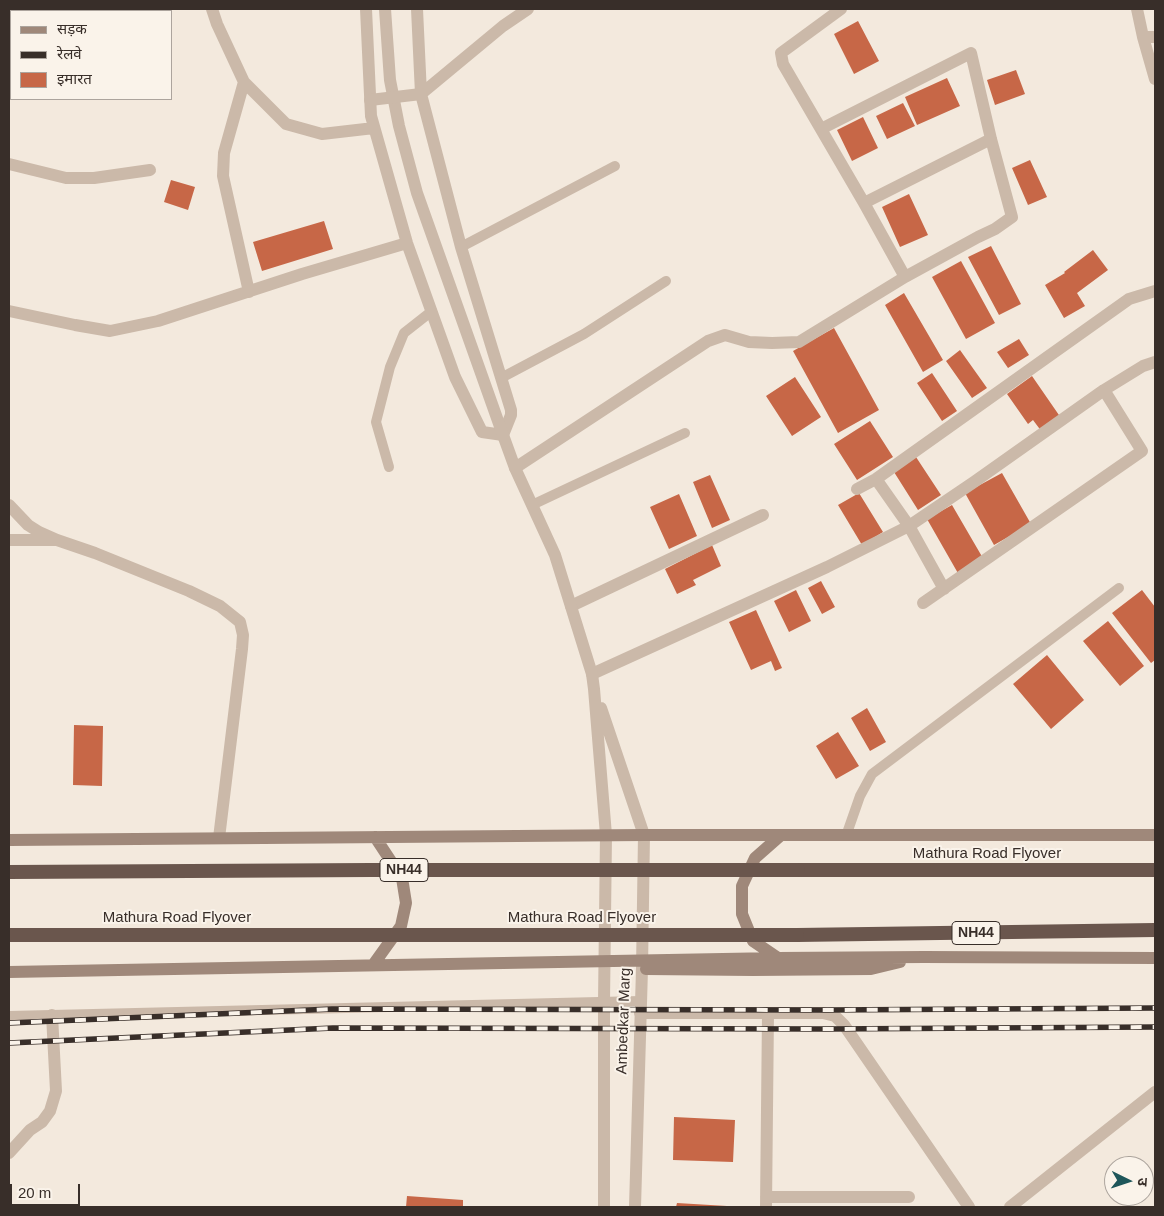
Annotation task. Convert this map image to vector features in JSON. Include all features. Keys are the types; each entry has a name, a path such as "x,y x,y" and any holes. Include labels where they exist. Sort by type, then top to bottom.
{"highway":[{"name":"Mathura Road Flyover","path":"9,872 1155,870"},
{"name":"Mathura Road Flyover","path":"9,935 797,935 1155,930"}],"main road":[{"path":"9,840 644,835 1155,835"},
{"path":"778,958 753,941 742,914 742,886 755,858 780,836"},
{"path":"373,965 401,926 406,903 402,878 375,837"},
{"path":"9,972 604,962 753,970 871,969 924,957"},
{"path":"642,965 778,958 1155,958"}],"street":[{"path":"212,9 244,82 286,124 322,134 374,128"},
{"path":"366,9 371,116 407,243 455,377 482,432 503,435"},
{"path":"385,9 390,80 399,126 416,193 515,468 556,556 592,674 594,689"},
{"path":"416,9 421,94 461,247 510,410 503,435"},
{"path":"370,100 421,94 503,26 528,9"},
{"path":"842,9 781,53 782,64 864,203 905,277"},
{"path":"1137,9 1149,37 1155,79"},
{"path":"515,468 708,341 725,335 750,342 799,342 905,277 995,229 1012,217 971,53 821,129"},
{"path":"244,82 224,153 223,176 249,292"},
{"path":"864,203 991,139"},
{"path":"9,164 66,178 94,178 150,170"},
{"path":"9,311 110,331 158,321 302,274 407,243"},
{"path":"857,489 876,479 1129,299 1155,291"},
{"path":"592,674 827,566 909,526 1104,390 1143,366 1155,362"},
{"path":"923,603 1142,451 1104,390"},
{"path":"876,479 909,526 944,590"},
{"path":"9,505 28,525 39,532 189,591 220,606 240,622 244,635 219,838"},
{"path":"571,606 764,515"},
{"path":"9,540 56,540"},
{"name":"Ambedkar Marg","path":"594,689 644,835 635,1207"},
{"name":"Ambedkar Marg","path":"594,689 606,836 604,1207"},
{"path":"641,1007 835,1016 844,1024 969,1207"},
{"path":"768,1013 766,1202 909,1197"},
{"path":"9,1153 30,1130 42,1122 50,1110 56,1091 52,1015"},
{"path":"1010,1207 1155,1092"}],"lane":[{"path":"461,247 615,166"},
{"path":"501,378 584,334 666,280"},
{"path":"389,466 376,422 390,367 404,333 432,311"},
{"path":"532,505 685,433"},
{"path":"846,836 860,796 872,774 1119,588"},
{"path":"9,1016 604,1002 641,1007"}],"building":[{"path":"858,21 879,61 854,74 834,34"},
{"path":"1016,70 1025,94 995,105 987,80"},
{"path":"947,78 960,106 917,125 905,97"},
{"path":"903,103 915,126 887,139 876,116"},
{"path":"863,117 878,148 852,161 837,130"},
{"path":"1030,160 1047,197 1028,205 1012,168"},
{"path":"171,180 195,187 188,210 164,202"},
{"path":"909,194 928,235 900,247 882,207"},
{"path":"324,221 333,249 262,271 253,242"},
{"path":"991,246 1021,304 999,315 968,257"},
{"path":"1093,250 1108,270 1077,293 1085,306 1064,318 1045,285 1065,273"},
{"path":"961,261 995,323 966,339 932,277"},
{"path":"904,293 943,360 923,372 885,305"},
{"path":"834,328 879,410 838,433 793,351"},
{"path":"1019,339 1029,355 1008,368 997,352"},
{"path":"960,350 987,388 972,398 946,361"},
{"path":"932,373 957,411 942,421 917,383"},
{"path":"1032,376 1061,418 1042,432 1033,420 1028,424 1007,394"},
{"path":"795,377 821,417 792,436 766,396"},
{"path":"870,421 893,457 857,480 834,444"},
{"path":"916,457 941,495 918,510 894,472"},
{"path":"1002,473 1031,524 994,545 965,493"},
{"path":"710,475 730,520 712,528 693,482"},
{"path":"859,493 883,532 862,545 838,505"},
{"path":"679,494 697,536 669,549 650,507"},
{"path":"952,505 984,560 959,575 927,519"},
{"path":"712,545 721,566 693,580 696,585 677,594 665,569"},
{"path":"821,581 835,607 822,614 808,588"},
{"path":"796,590 811,621 789,632 774,601"},
{"path":"1142,590 1155,607 1155,660 1151,663 1112,613"},
{"path":"756,610 782,668 775,671 771,661 751,670 729,622"},
{"path":"1108,621 1144,666 1120,686 1083,641"},
{"path":"1047,655 1084,700 1051,729 1013,684"},
{"path":"867,708 886,742 870,751 851,718"},
{"path":"74,725 103,726 102,786 73,785"},
{"path":"838,732 859,766 836,779 816,746"},
{"path":"674,1117 735,1120 733,1162 673,1160"},
{"path":"407,1196 463,1200 463,1207 406,1207"},
{"path":"677,1203 727,1206 727,1207 676,1207"}],"railway":[{"path":"9,1023 332,1009 827,1010 1155,1008"},
{"path":"9,1043 333,1028 827,1029 1155,1027"}]}
